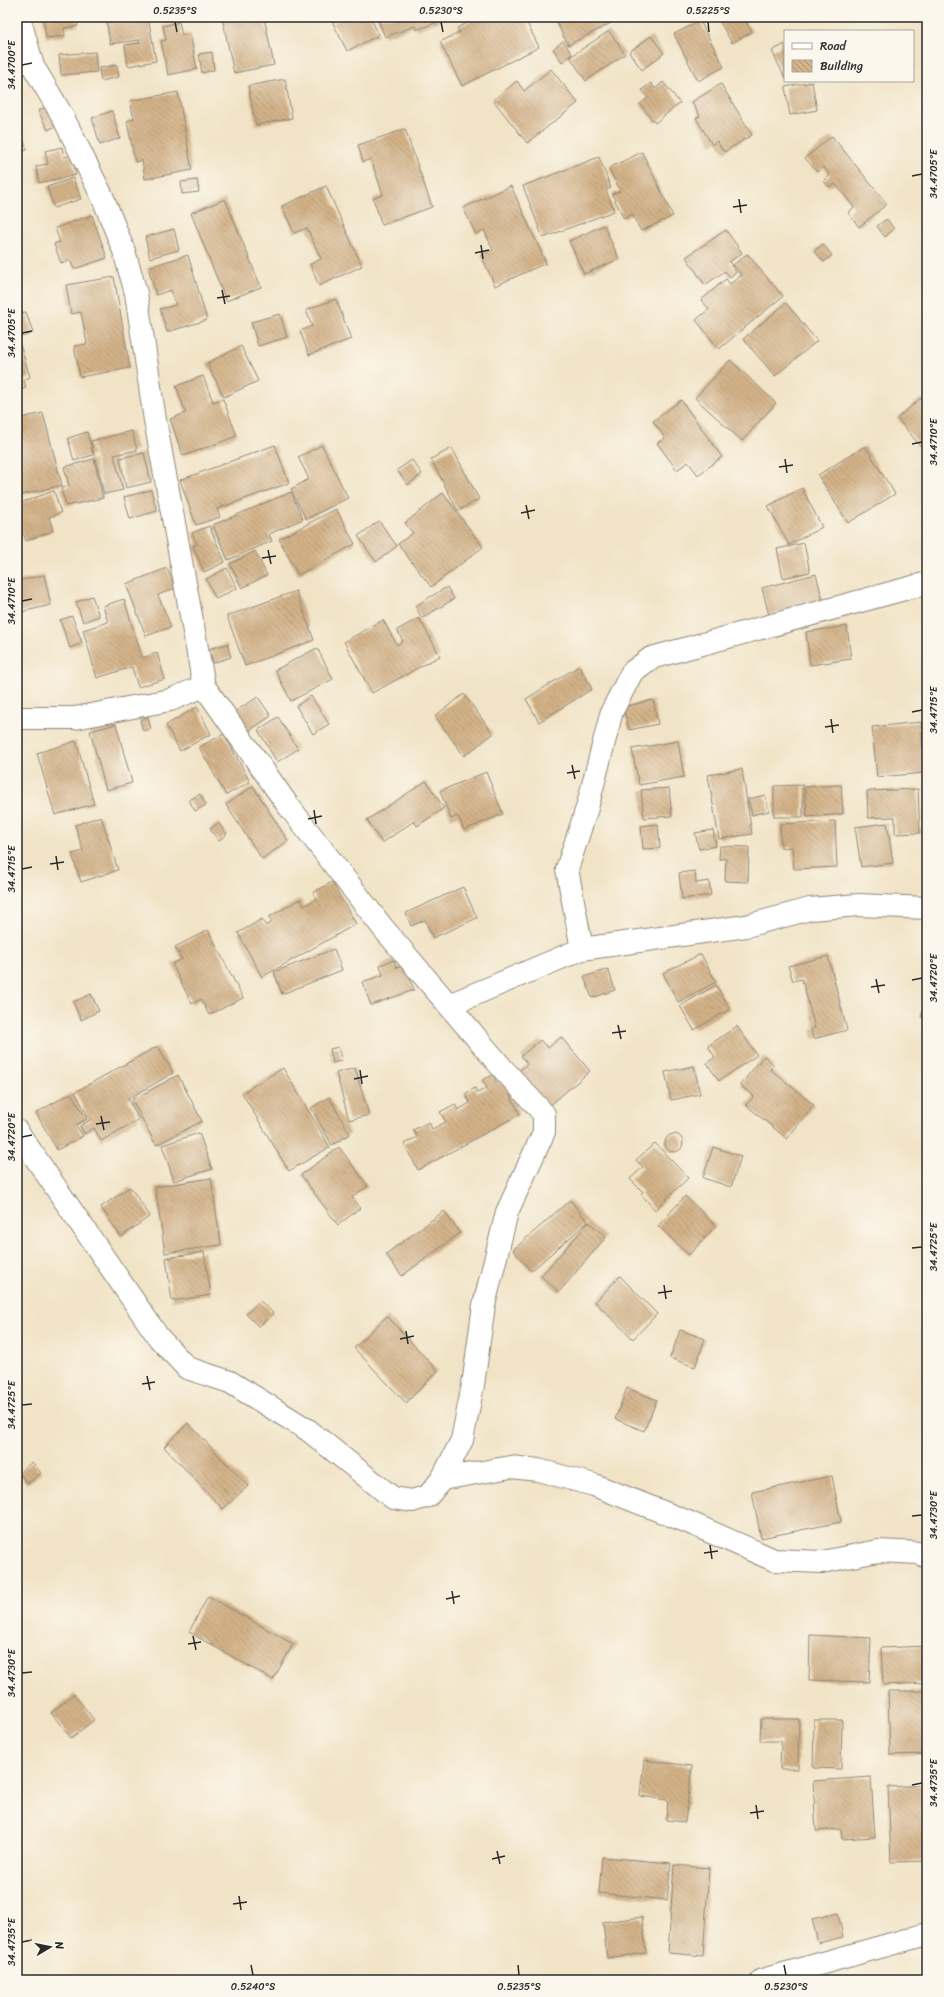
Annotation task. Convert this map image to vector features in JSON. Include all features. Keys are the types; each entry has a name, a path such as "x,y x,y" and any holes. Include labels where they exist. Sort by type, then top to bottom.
{"street":[{"path":"17,1131 159,1338 187,1368 230,1382 308,1430 393,1498 412,1501 428,1496 442,1479 462,1440 473,1385 484,1305 507,1212 544,1132 544,1114 503,1069 383,928 287,804 204,686 155,420 136,293 124,251 103,198 62,115 32,66 19,17"},
{"path":"582,949 567,870 587,808 612,711 632,672 651,658 927,583"},
{"path":"17,718 75,718 170,700 204,686"},
{"path":"450,1005 582,949 746,926 810,909 859,905 927,908"},
{"path":"442,1479 511,1467 538,1470 594,1485 688,1522 774,1560 822,1562 878,1551 920,1553 927,1557"},
{"path":"762,1980 927,1934"}],"building":[{"path":"43,17 77,17 78,26 64,28 65,36 46,38"},
{"path":"106,17 148,17 156,61 128,66 125,45 140,43 139,40 110,44"},
{"path":"222,17 264,17 274,65 234,73"},
{"path":"345,17 370,17 379,35 347,51 333,23"},
{"path":"377,17 451,17 416,30 415,26 385,37"},
{"path":"479,17 524,17 539,47 462,86 440,42 460,32 457,28"},
{"path":"554,17 610,17 613,22 568,45"},
{"path":"717,17 743,17 752,32 732,43"},
{"path":"700,21 724,67 698,81 674,34"},
{"path":"179,22 182,35 190,34 197,69 168,75 161,41 166,40 163,26"},
{"path":"609,31 625,54 586,81 570,57"},
{"path":"651,36 664,53 642,70 629,52"},
{"path":"563,41 572,54 562,62 553,49"},
{"path":"784,45 784,76 772,51"},
{"path":"95,52 97,72 61,75 59,55"},
{"path":"212,52 214,70 202,73 199,54"},
{"path":"117,65 119,77 101,81 99,68"},
{"path":"551,69 578,103 527,143 493,100 517,81 524,91"},
{"path":"285,79 292,118 256,125 248,86"},
{"path":"663,82 680,103 655,123 640,104 648,98 642,90 651,83 655,89"},
{"path":"812,82 817,110 790,115 785,87"},
{"path":"721,84 752,135 724,152 717,141 712,145 696,118 700,116 692,102"},
{"path":"178,92 192,170 145,179 142,160 135,162 127,121 134,119 130,101"},
{"path":"47,106 57,125 48,130 38,111"},
{"path":"112,111 120,138 100,145 92,118"},
{"path":"17,119 27,150 17,153"},
{"path":"405,129 432,207 382,225 373,198 383,195 371,159 363,162 358,145"},
{"path":"832,136 887,204 859,227 848,213 854,207 835,184 829,187 824,181 830,175 823,167 817,172 805,158"},
{"path":"62,147 64,157 72,155 76,175 39,183 36,166 48,164 45,151"},
{"path":"642,152 673,216 641,231 632,214 624,219 612,194 620,191 609,168"},
{"path":"599,157 611,188 606,190 614,211 543,238 523,186"},
{"path":"73,178 81,199 54,208 47,187"},
{"path":"197,180 199,192 182,194 181,182"},
{"path":"326,186 362,266 319,286 310,264 321,259 307,228 294,233 282,206"},
{"path":"511,186 546,263 495,286 481,255 493,250 484,230 476,234 463,208"},
{"path":"225,199 261,287 226,301 191,213"},
{"path":"92,215 107,258 74,269 70,260 61,263 54,244 60,242 55,228"},
{"path":"887,219 894,229 885,237 877,226"},
{"path":"604,225 619,259 584,274 569,241"},
{"path":"174,229 179,250 150,258 145,237"},
{"path":"726,230 742,253 729,262 736,272 730,277 725,271 705,285 686,257"},
{"path":"823,244 832,255 824,262 814,251"},
{"path":"747,254 783,296 719,349 696,320 709,309 701,300 726,279 730,284 742,275 733,265"},
{"path":"188,255 207,320 167,332 160,309 176,305 171,290 156,295 148,267"},
{"path":"114,277 130,368 80,377 74,346 87,344 81,312 71,314 66,285"},
{"path":"336,299 351,339 309,355 300,331 312,326 306,310"},
{"path":"786,303 817,341 775,376 743,339"},
{"path":"26,312 33,333 18,338 30,377 24,380 26,388 17,391 17,314"},
{"path":"280,314 287,337 258,346 251,322"},
{"path":"241,346 258,381 224,397 207,363"},
{"path":"730,360 776,403 742,441 695,398"},
{"path":"203,376 213,402 223,399 237,436 183,456 170,419 186,413 176,386"},
{"path":"921,398 927,404 927,444 922,448 897,418"},
{"path":"681,400 722,457 698,475 688,462 677,470 657,443 665,438 653,421"},
{"path":"43,413 62,485 17,496 17,419"},
{"path":"132,431 137,450 114,455 123,490 104,494 91,441"},
{"path":"87,432 93,455 74,461 68,438"},
{"path":"275,445 289,483 217,509 220,517 196,525 180,480"},
{"path":"322,445 348,498 306,519 291,489 309,479 298,457"},
{"path":"865,446 895,494 848,523 818,475"},
{"path":"452,448 479,499 458,511 431,459"},
{"path":"144,453 151,482 126,488 120,458"},
{"path":"94,459 103,498 66,506 61,488 69,486 64,467"},
{"path":"412,460 422,474 408,485 397,470"},
{"path":"802,488 822,527 789,545 768,506"},
{"path":"151,490 157,511 130,519 124,497"},
{"path":"54,491 61,513 49,517 53,531 26,541 17,516 17,504"},
{"path":"291,492 303,519 269,534 272,541 228,560 213,525"},
{"path":"443,493 483,547 431,587 398,544 413,533 405,523"},
{"path":"336,509 355,544 298,575 279,539"},
{"path":"379,521 397,546 376,562 358,536"},
{"path":"209,526 225,562 204,572 193,546 197,544 192,533"},
{"path":"804,543 810,572 783,578 777,549"},
{"path":"255,551 267,575 242,588 230,564"},
{"path":"167,568 175,588 158,595 171,627 146,636 126,584"},
{"path":"227,568 237,588 216,599 206,579"},
{"path":"816,574 823,601 769,615 762,588"},
{"path":"44,575 51,605 17,613 17,581"},
{"path":"447,587 454,599 422,618 415,606"},
{"path":"296,591 314,640 245,666 227,616"},
{"path":"92,596 99,616 83,622 76,602"},
{"path":"124,599 142,658 157,653 165,679 138,687 132,667 97,678 83,630 108,622 103,606"},
{"path":"72,616 82,643 70,648 60,620"},
{"path":"419,618 440,656 372,693 344,642 383,620 397,645 403,641 397,630"},
{"path":"847,626 851,659 810,665 806,632"},
{"path":"227,644 231,657 213,663 209,649"},
{"path":"317,648 333,679 291,701 275,670"},
{"path":"579,666 592,689 539,722 526,699"},
{"path":"464,694 493,734 464,756 435,716"},
{"path":"311,696 329,724 313,734 296,706"},
{"path":"258,697 271,716 247,732 234,712"},
{"path":"653,700 658,724 629,730 623,707"},
{"path":"197,707 211,734 180,751 166,725"},
{"path":"148,717 151,729 143,731 140,720"},
{"path":"278,717 298,749 277,762 258,730"},
{"path":"921,722 925,773 877,777 872,727"},
{"path":"116,724 132,783 106,790 90,731"},
{"path":"224,734 250,782 226,795 199,747"},
{"path":"76,741 94,804 55,815 37,753"},
{"path":"678,741 684,777 639,785 632,749"},
{"path":"742,769 752,834 719,839 708,775"},
{"path":"486,772 503,814 464,830 458,816 451,819 440,791"},
{"path":"426,781 444,808 417,826 414,821 382,843 367,820"},
{"path":"803,785 803,817 774,817 774,786"},
{"path":"841,785 843,814 807,817 805,787"},
{"path":"253,786 288,841 262,859 226,805"},
{"path":"669,788 672,816 644,818 641,790"},
{"path":"918,789 920,833 895,834 895,817 868,818 867,791"},
{"path":"200,794 206,805 195,811 189,800"},
{"path":"765,795 769,811 752,815 748,799"},
{"path":"101,816 118,870 81,882 72,854 83,851 75,825"},
{"path":"835,821 837,867 794,869 792,847 781,848 780,824"},
{"path":"218,823 227,834 219,841 210,829"},
{"path":"887,823 893,863 861,867 855,827"},
{"path":"658,824 660,848 643,849 641,826"},
{"path":"713,830 716,846 699,849 695,833"},
{"path":"720,846 749,847 748,882 725,881 726,859 719,859"},
{"path":"695,871 696,883 709,881 711,895 682,899 679,873"},
{"path":"332,882 356,924 262,977 238,933 262,919 266,926 272,922 269,917 300,899 304,906 316,899 313,893"},
{"path":"463,887 477,918 433,938 425,920 411,926 406,913"},
{"path":"208,930 243,998 209,1015 201,999 192,1004 172,964 182,959 175,947"},
{"path":"334,949 342,970 282,994 274,972"},
{"path":"701,954 716,982 678,1002 663,973"},
{"path":"828,956 847,1030 813,1039 811,1029 815,1028 802,979 793,981 788,966"},
{"path":"394,960 397,968 405,965 414,990 371,1005 362,982 383,975 380,965"},
{"path":"608,969 615,990 592,998 584,977"},
{"path":"716,985 730,1009 694,1030 680,1006"},
{"path":"91,994 99,1011 81,1020 73,1002"},
{"path":"927,999 927,1018 921,1017"},
{"path":"737,1026 757,1055 719,1081 707,1063 715,1057 708,1046"},
{"path":"561,1037 590,1071 548,1107 518,1072 527,1064 521,1056 540,1040 548,1048"},
{"path":"158,1046 173,1073 128,1099 139,1119 101,1141 94,1128 84,1134 80,1126 90,1120 75,1092"},
{"path":"338,1047 342,1060 333,1063 330,1049"},
{"path":"764,1056 774,1065 770,1069 814,1105 787,1139 746,1105 754,1096 740,1085"},
{"path":"694,1066 700,1094 671,1100 665,1072"},
{"path":"283,1068 330,1147 289,1171 242,1093"},
{"path":"355,1068 369,1115 349,1120 336,1073"},
{"path":"178,1075 202,1121 156,1145 132,1100"},
{"path":"493,1075 497,1083 502,1080 520,1114 418,1170 404,1144 417,1137 413,1130 429,1122 432,1129 446,1122 440,1112 455,1104 458,1110 470,1103 465,1094 475,1088 477,1093 487,1088 482,1080"},
{"path":"71,1093 87,1119 76,1125 83,1136 57,1150 36,1113"},
{"path":"329,1097 350,1134 332,1145 311,1108"},
{"path":"199,1133 212,1169 174,1181 162,1145"},
{"path":"670,1134 678,1134 683,1139 681,1150 678,1152 670,1152 665,1147 665,1139"},
{"path":"655,1143 688,1178 655,1210 641,1194 643,1192 630,1179 643,1167 636,1160"},
{"path":"339,1147 368,1186 352,1197 360,1208 338,1225 301,1175"},
{"path":"713,1147 741,1156 731,1187 703,1178"},
{"path":"211,1178 221,1245 165,1253 155,1187"},
{"path":"130,1187 150,1216 121,1237 101,1207"},
{"path":"685,1196 716,1226 689,1255 658,1226"},
{"path":"570,1200 588,1222 531,1271 513,1250"},
{"path":"444,1211 460,1233 402,1276 386,1254"},
{"path":"589,1222 606,1237 559,1292 541,1276"},
{"path":"204,1252 211,1295 172,1301 166,1258"},
{"path":"620,1276 657,1314 633,1339 595,1302"},
{"path":"260,1301 273,1313 259,1327 246,1314"},
{"path":"387,1316 438,1371 406,1403 354,1348"},
{"path":"680,1330 705,1339 695,1367 670,1358"},
{"path":"627,1388 657,1400 644,1431 615,1419"},
{"path":"188,1423 248,1486 223,1509 164,1447"},
{"path":"32,1462 41,1473 27,1484 19,1473"},
{"path":"832,1476 841,1522 761,1538 752,1492"},
{"path":"208,1596 293,1644 273,1680 189,1632"},
{"path":"810,1635 871,1638 869,1682 809,1680"},
{"path":"927,1646 927,1683 883,1685 881,1648"},
{"path":"888,1691 927,1691 927,1754 890,1755"},
{"path":"74,1694 94,1720 71,1738 51,1713"},
{"path":"761,1719 799,1719 798,1769 780,1769 781,1741 760,1741"},
{"path":"814,1720 842,1720 841,1769 813,1768"},
{"path":"644,1760 692,1766 685,1822 666,1820 668,1800 640,1796"},
{"path":"871,1777 875,1837 842,1839 841,1829 816,1831 813,1781"},
{"path":"927,1785 927,1861 891,1862 888,1787"},
{"path":"602,1857 671,1863 667,1900 599,1893"},
{"path":"674,1865 709,1868 703,1956 668,1953"},
{"path":"838,1913 843,1937 818,1943 812,1919"},
{"path":"642,1917 646,1953 607,1958 603,1922"}]}
